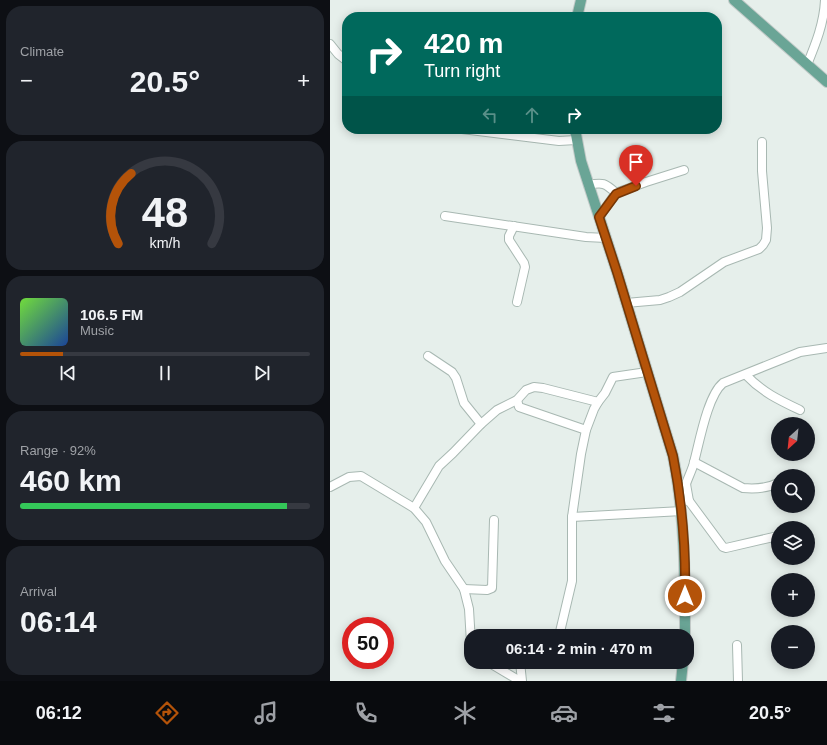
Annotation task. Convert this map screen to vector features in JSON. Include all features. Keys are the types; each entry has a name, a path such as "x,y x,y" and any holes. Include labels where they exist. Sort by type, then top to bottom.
{"main road":[{"path":"578,12 581,0"},
{"path":"734,0 827,82"},
{"path":"575,134 588,185 683,485 685,501 682,511 685,629"},
{"path":"681,681 682,669"}],"street":[{"path":"808,65 821,31 825,0"},
{"path":"330,44 342,57"},
{"path":"506,134 559,140 576,140"},
{"path":"626,303 660,300 669,297 680,292 724,262 759,249 763,246 766,240 767,228 762,171 762,142"},
{"path":"599,217 616,194 646,182 684,170"},
{"path":"588,185 601,183 608,186 616,194"},
{"path":"445,216 586,237 606,238"},
{"path":"514,226 509,236 509,240 521,257 525,267 516,302"},
{"path":"683,485 694,462 705,420 718,387 723,383 800,352 827,348"},
{"path":"428,356 452,372 456,378 464,403 481,424"},
{"path":"561,629 572,581 572,517 580,454 586,430 598,402 614,377 647,372"},
{"path":"746,375 754,384 774,398 800,410"},
{"path":"414,508 439,466 497,410 517,400 526,390 534,387 555,390 598,402"},
{"path":"517,400 518,407 586,430"},
{"path":"694,462 743,488 749,489 771,486"},
{"path":"330,487 349,477 361,476 414,508 426,522 445,561 464,590 469,610 470,629"},
{"path":"685,501 723,547 726,548 771,538"},
{"path":"572,517 682,511"},
{"path":"464,590 487,590 492,588 494,520"},
{"path":"737,645 738,681"},
{"path":"500,669 521,681"},
{"path":"520,669 521,681"}],"route":[{"path":"636,186 616,194 599,217 673,456 682,511 685,596"}]}
